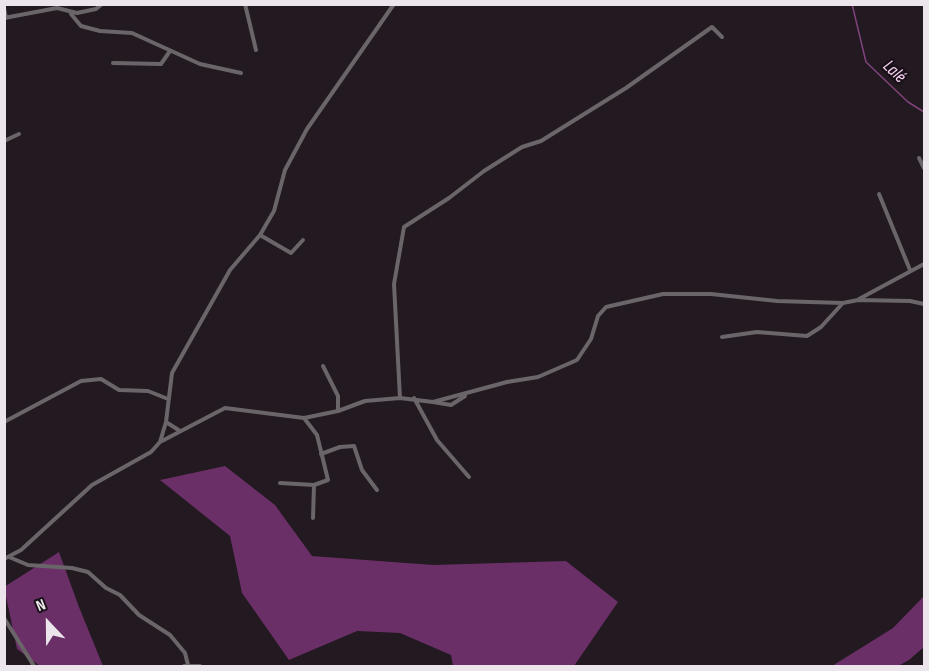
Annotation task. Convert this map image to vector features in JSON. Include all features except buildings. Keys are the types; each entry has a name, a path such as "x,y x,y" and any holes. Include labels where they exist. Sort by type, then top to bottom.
{"street":[{"path":"71,14 96,9 102,4"},
{"path":"245,4 256,50"},
{"path":"7,558 30,542 93,485 151,452 160,441 166,422 172,373 230,270 260,235 274,212 285,171 307,129 394,4"},
{"path":"4,8 5,18 57,8 71,14 81,26 100,31 132,33 200,64 242,73"},
{"path":"400,398 394,284 404,227 449,198 483,171 522,147 541,141 626,88 712,27 722,37"},
{"path":"113,63 161,63 170,51"},
{"path":"4,141 19,134"},
{"path":"919,158 924,168"},
{"path":"879,194 910,270"},
{"path":"260,235 291,254 303,240"},
{"path":"858,300 924,264"},
{"path":"433,402 507,382 538,377 577,360 591,339 598,316 606,307 617,303 640,301 663,294 711,294 777,301 843,303 858,300 910,301 924,304"},
{"path":"722,337 757,332 807,336 821,327 843,303"},
{"path":"323,366 338,396 338,411"},
{"path":"4,422 81,381 101,379 119,390 148,392 168,399"},
{"path":"160,441 225,408 304,418 338,411 365,402 400,398 414,398 451,405 468,394"},
{"path":"414,398 437,440 469,477"},
{"path":"280,483 314,485 328,480 317,435 304,418"},
{"path":"166,422 181,431"},
{"path":"321,454 340,447 354,446 362,470 377,490"},
{"path":"313,518 314,485"},
{"path":"7,558 28,565 72,568 88,572 106,588 120,595 139,615 170,635 185,653 186,666 200,666"},
{"path":"4,618 33,666"}],"shaded area":[{"path":"225,466 275,505 312,556 433,565 566,561 618,602 574,666 453,666 451,655 400,633 357,631 289,660 242,593 230,536 160,480"},
{"path":"59,552 103,666 40,666 17,649 4,587"},
{"path":"924,596 924,647 909,660 898,666 832,666 893,628"}],"waterway":[{"name":"Lalé","path":"852,4 866,62 908,102 924,112"}]}
